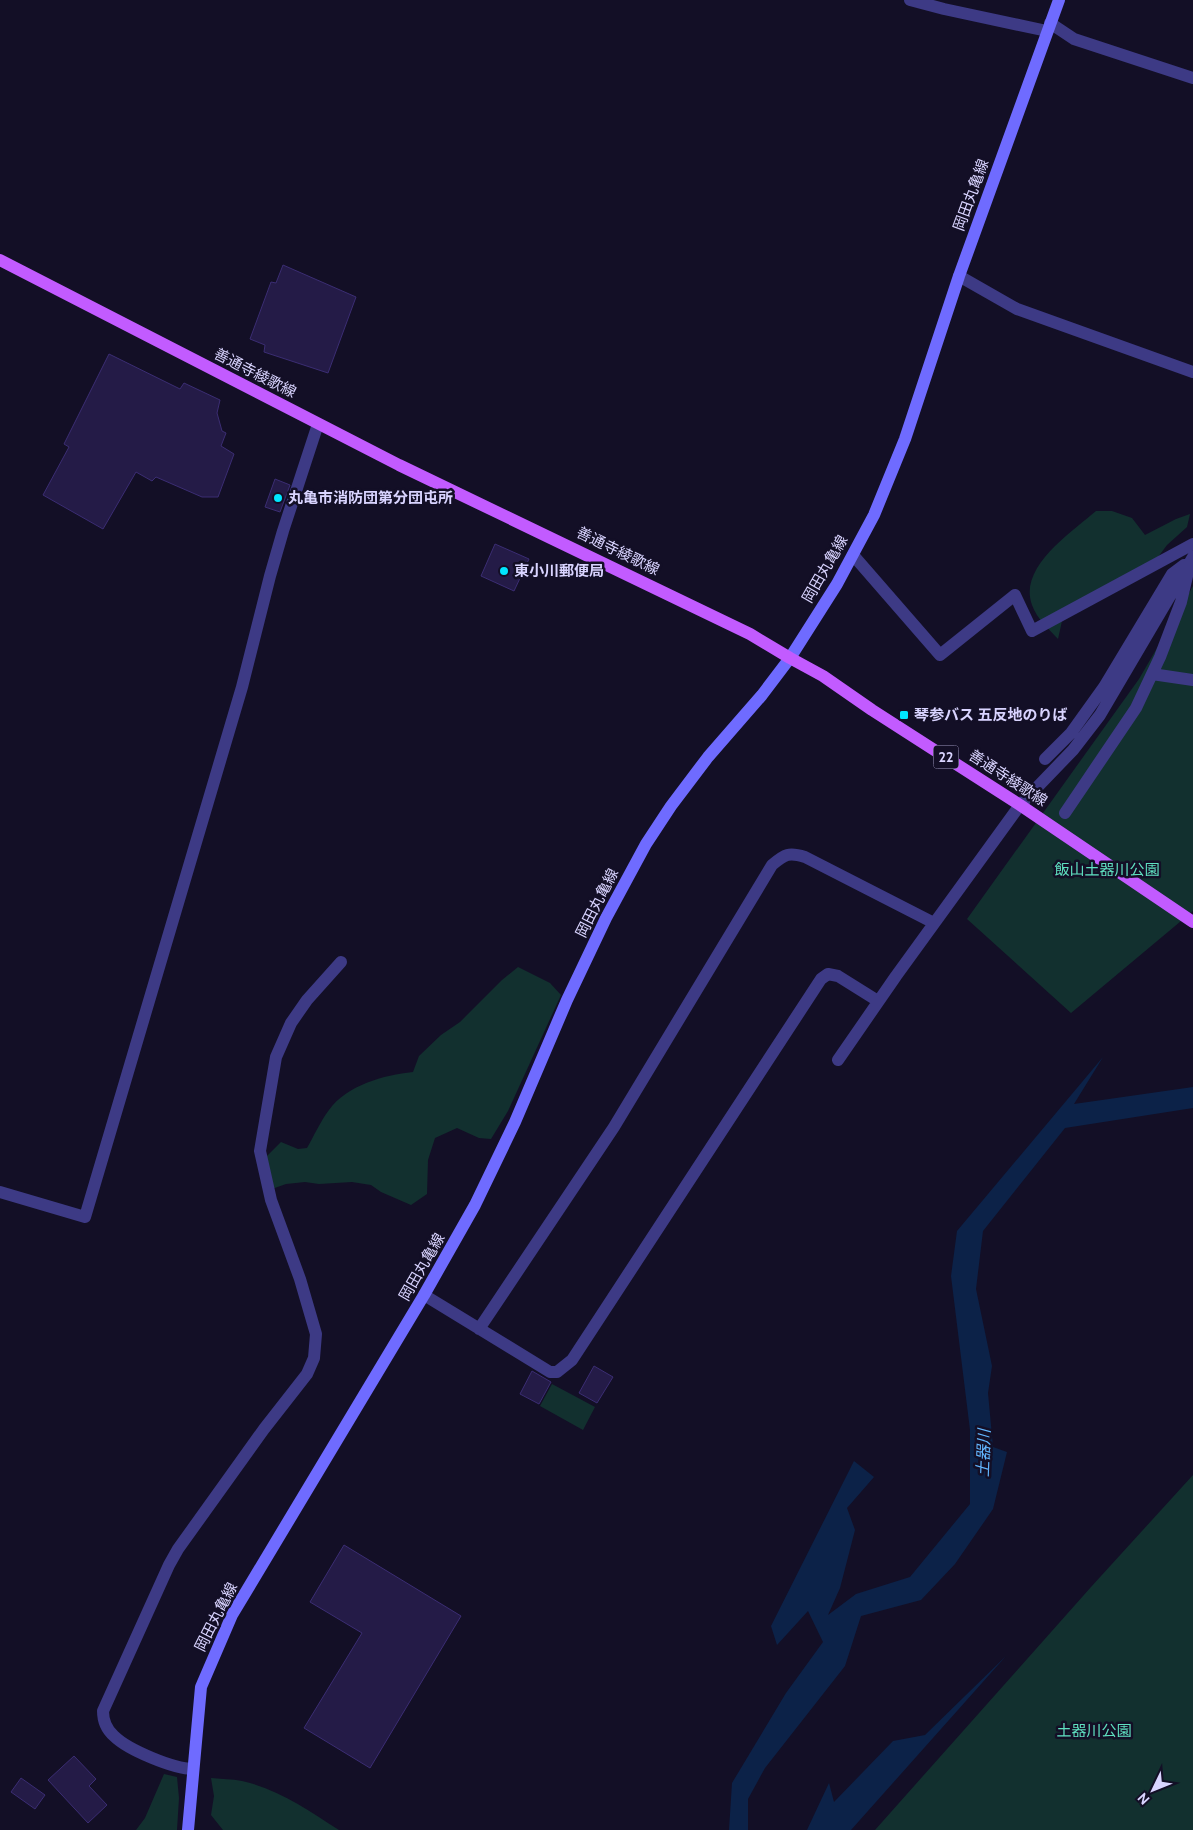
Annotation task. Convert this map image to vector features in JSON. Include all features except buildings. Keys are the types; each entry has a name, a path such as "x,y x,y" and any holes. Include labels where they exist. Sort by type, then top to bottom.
{"main road":[{"name":"岡田丸亀線","path":"188,1830 201,1687 232,1615 476,1205 515,1122 566,1000 606,918 646,844 671,806 708,757 762,695 790,658 853,555 874,515 904,439 959,276 1059,0"},
{"name":"善通寺綾歌線","path":"0,260 399,465 750,634 823,676 872,710 1020,805 1193,922"}],"street":[{"path":"910,0 944,9 1049,27 1074,39 1193,78"},
{"path":"959,276 1017,309 1193,372"},
{"path":"0,1192 85,1217 242,687 280,540 318,424"},
{"path":"853,555 940,655 1015,595 1032,631 1193,544"},
{"path":"1065,813 1136,708 1181,602 1192,558"},
{"path":"1045,759 1071,733 1104,687 1172,574 1192,558"},
{"path":"838,1060 878,1001 1020,805 1073,750 1100,715 1192,558"},
{"path":"1152,674 1193,680"},
{"path":"479,1329 614,1127 772,864 782,856 793,853 805,857 934,923"},
{"path":"194,1769 175,1767 130,1747 113,1736 103,1721 103,1711 178,1549 264,1429 307,1374 314,1358 316,1334 300,1279 271,1200 260,1151 276,1057 291,1023 307,1000 341,962"},
{"path":"424,1295 550,1372 558,1372 572,1360 821,979 828,974 838,976 878,1001"}],"green space":[{"path":"1096,511 1112,511 1132,518 1145,535 1190,514 1187,527 1167,545 1158,557 1064,612 1058,639 1034,610 1030,591 1033,577 1040,564 1050,552"},
{"name":"飯山土器川公園","path":"1193,586 1193,911 1071,1013 967,919 1139,679"},
{"path":"518,967 550,983 561,995 508,1111 491,1139 479,1138 457,1128 435,1138 428,1160 427,1194 411,1205 381,1192 371,1185 352,1182 319,1184 305,1182 286,1184 269,1190 264,1159 281,1142 298,1149 307,1148 329,1110 346,1094 378,1079 413,1072 419,1056 441,1035 460,1022 502,980"},
{"path":"552,1384 595,1407 583,1430 540,1406"},
{"name":"土器川公園","path":"1193,1475 1193,1830 875,1830 1091,1587"},
{"path":"164,1774 177,1777 179,1798 177,1830 136,1830 145,1818"},
{"path":"211,1778 242,1781 268,1789 292,1801 339,1830 223,1830 211,1815 214,1796"}],"water":[{"name":"土器川","path":"1103,1057 1074,1104 1193,1087 1193,1108 1065,1128 983,1231 976,1289 992,1366 988,1393 993,1447 1007,1452 993,1509 955,1564 921,1600 861,1616 845,1666 765,1768 748,1799 748,1830 729,1830 732,1783 786,1693 823,1642 808,1611 777,1645 771,1626 854,1461 874,1477 847,1508 855,1530 840,1588 828,1615 856,1594 910,1577 970,1504 970,1430 951,1276 957,1231"},
{"path":"1006,1656 851,1830 807,1830 829,1783 834,1802 893,1741 925,1735"}],"place":[{"name":"丸亀市消防団第分団屯所","path":"278,498"},
{"name":"東小川郵便局","path":"504,571"},
{"name":"琴参バス 五反地のりば","path":"904,715"}]}
